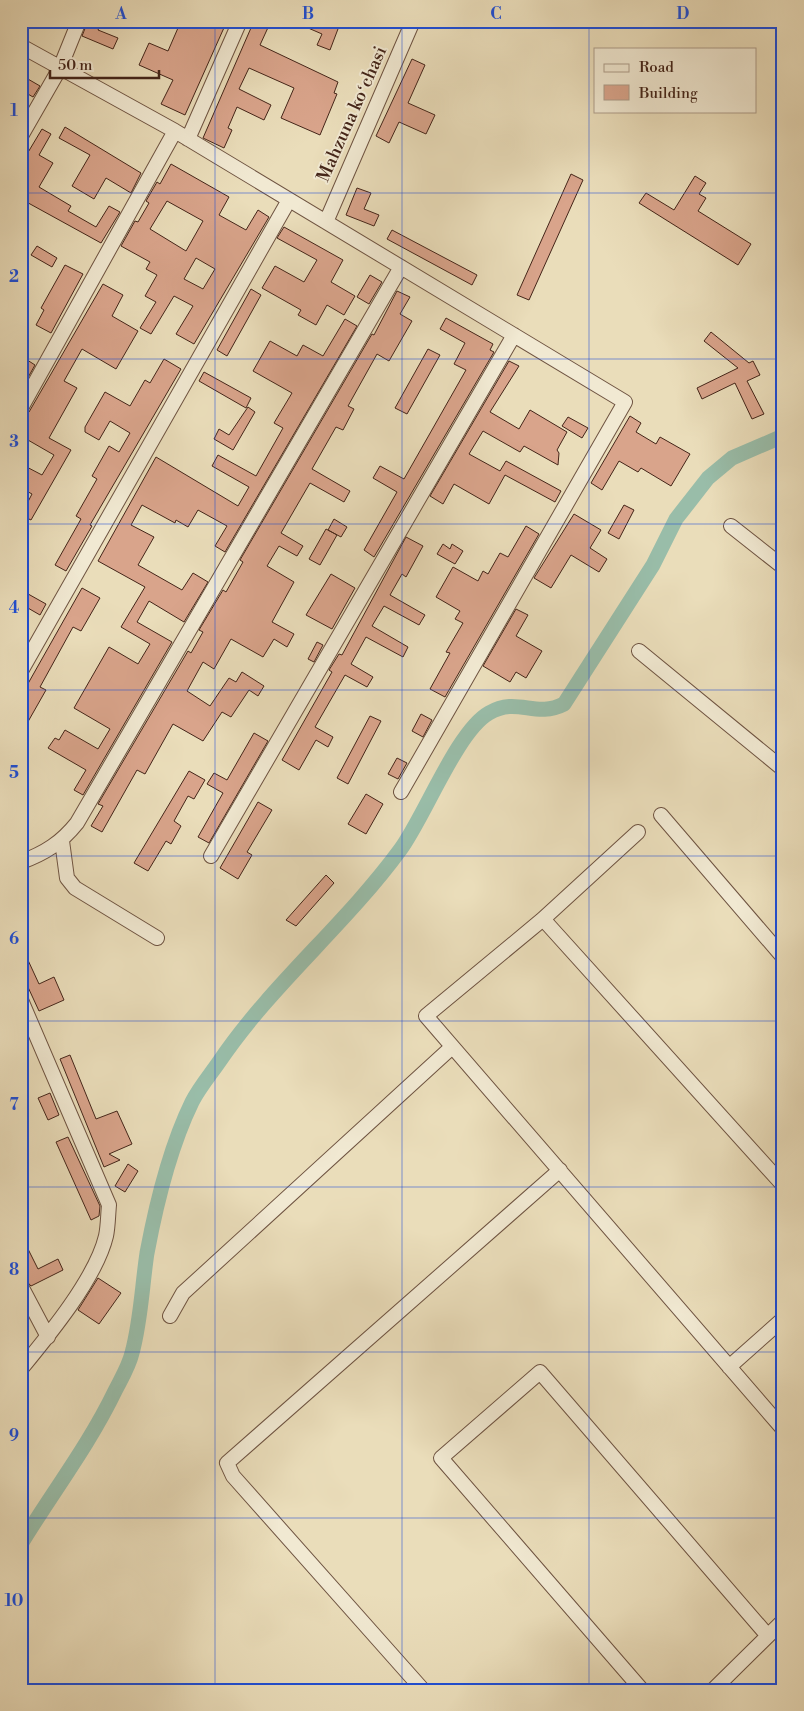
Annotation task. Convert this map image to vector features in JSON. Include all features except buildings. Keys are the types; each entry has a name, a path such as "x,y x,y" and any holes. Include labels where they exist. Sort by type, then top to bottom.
{"street":[{"path":"21,136 60,68 79,21"},
{"path":"188,139 240,21"},
{"name":"Mahzuna koʻchasi","path":"326,222 413,21"},
{"path":"21,46 175,131 625,402 401,792"},
{"path":"21,408 175,131"},
{"path":"21,671 289,200"},
{"path":"21,862 44,853 62,841 77,823 401,267"},
{"path":"211,856 514,336"},
{"path":"731,526 783,567"},
{"path":"639,651 783,769"},
{"path":"661,815 783,957"},
{"path":"638,832 543,920 426,1016 783,1429"},
{"path":"62,841 67,878 75,888 157,938"},
{"path":"543,920 783,1185"},
{"path":"21,1000 109,1205 106,1237 90,1273 48,1337 21,1369"},
{"path":"170,1316 182,1293 452,1046"},
{"path":"423,1690 233,1476 227,1463 560,1170"},
{"path":"21,1286 48,1337"},
{"path":"729,1367 783,1318"},
{"path":"642,1690 441,1458 540,1372 768,1636"},
{"path":"713,1690 783,1621"}],"waterway":[{"path":"21,1544 94,1431 129,1363 137,1328 147,1253 160,1195 177,1137 192,1102 201,1087 261,1007 356,904 400,850 453,756 477,723 489,713 499,708 544,709 564,704 653,565 676,519 708,478 732,458 783,436"}]}
